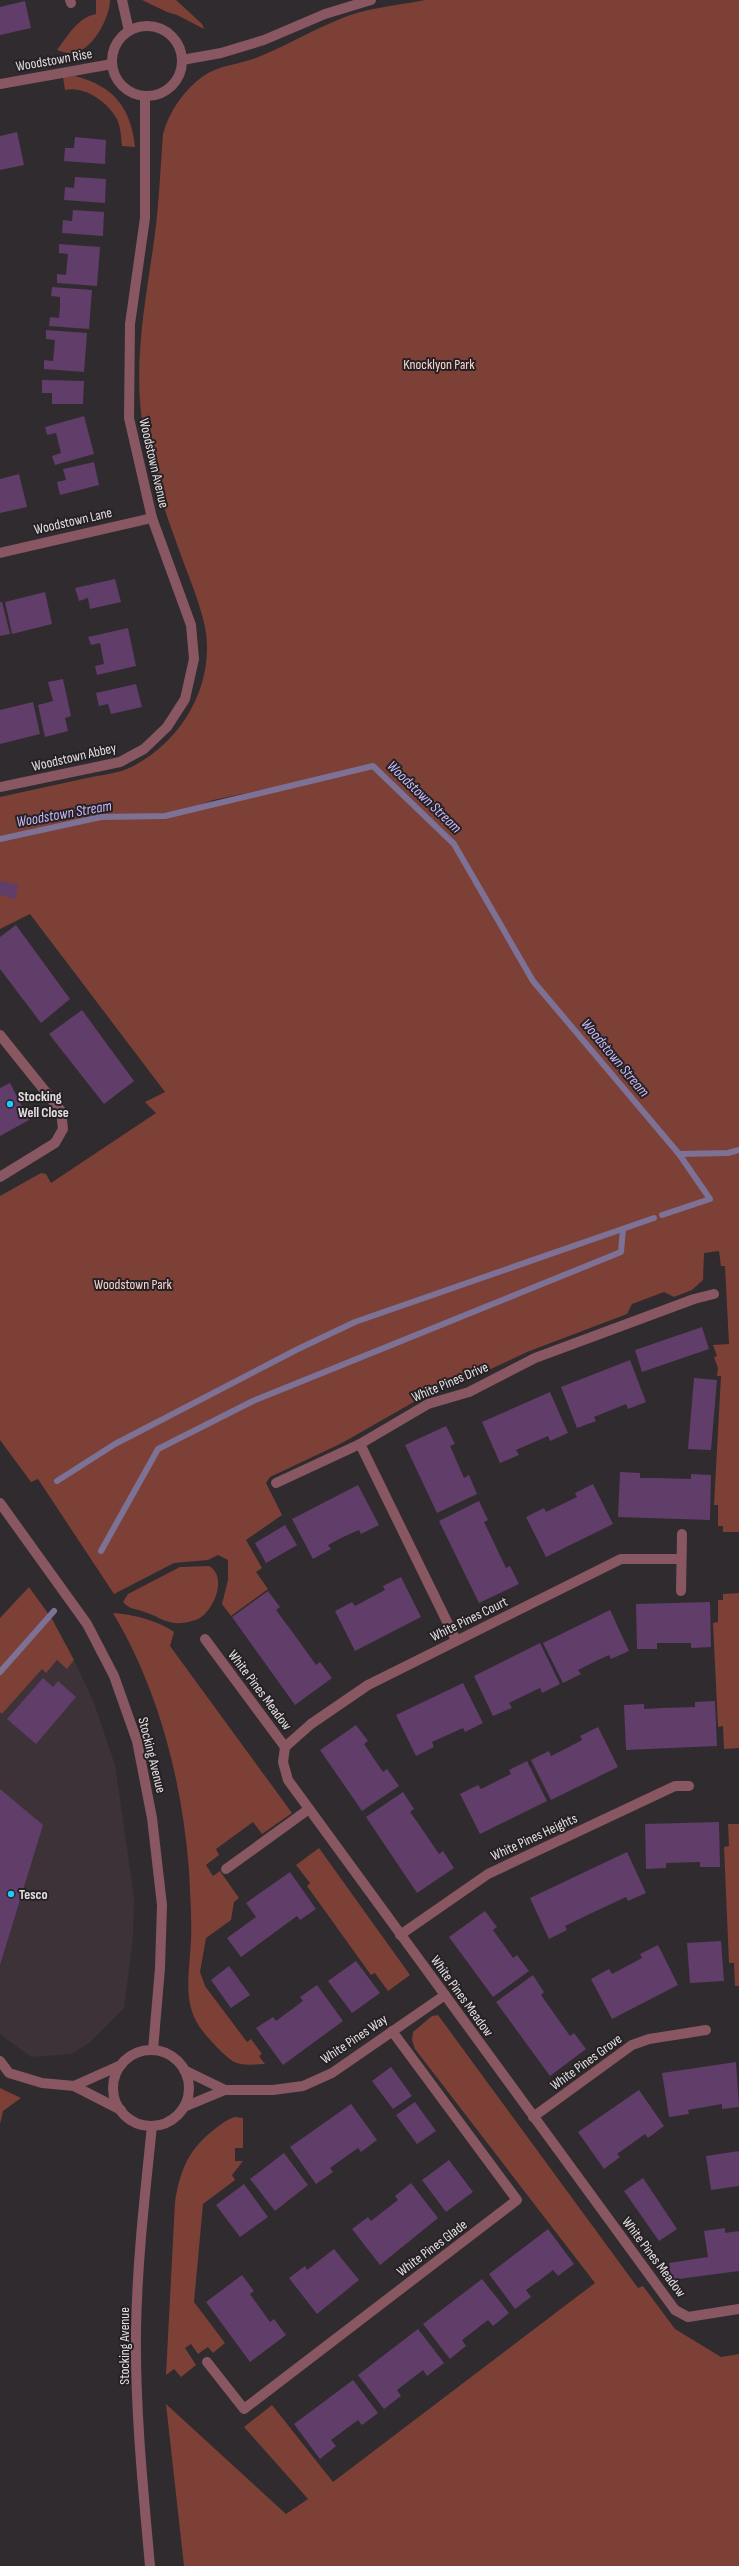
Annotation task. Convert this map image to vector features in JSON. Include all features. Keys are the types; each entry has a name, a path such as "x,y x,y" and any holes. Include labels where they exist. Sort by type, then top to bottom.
{"street":[{"path":"122,0 129,31"},
{"path":"182,60 222,53 264,40 325,14 371,0"},
{"path":"140,26 152,26 164,30 174,38 180,48 182,60 181,72 176,82 167,90 156,95 145,96 135,94 119,82 112,64 116,45 129,31 140,26"},
{"name":"Woodstown Rise","path":"0,84 112,64"},
{"name":"Woodstown Avenue","path":"145,96 145,218 130,324 129,418 152,518 191,625 194,659 185,700 167,727"},
{"name":"Woodstown Lane","path":"0,553 152,518"},
{"name":"Woodstown Abbey","path":"0,787 120,762 144,749 167,727"},
{"path":"0,1035 61,1111 63,1129 55,1143 0,1176"},
{"name":"White Pines Drive","path":"276,1483 360,1444 428,1404 469,1392 535,1358 694,1299 714,1294"},
{"path":"360,1444 456,1640"},
{"name":"Stocking Avenue","path":"0,1503 87,1624 114,1676 137,1741 152,1818 162,1905 160,1968 153,2050"},
{"path":"681,1591 682,1534"},
{"name":"White Pines Court","path":"285,1747 311,1724 368,1685 621,1559 681,1559"},
{"name":"White Pines Meadow","path":"205,1639 285,1747 283,1762 288,1780 675,2310 688,2317 739,2309"},
{"name":"White Pines Heights","path":"400,1935 488,1874 674,1786 689,1786"},
{"path":"226,1869 309,1809"},
{"name":"White Pines Way","path":"225,2090 273,2090 303,2086 332,2073 445,1996"},
{"name":"White Pines Grove","path":"533,2117 632,2045 649,2039 706,2030"},
{"name":"White Pines Glade","path":"206,2362 244,2409 517,2200 392,2031"},
{"path":"74,2086 121,2065 130,2057 141,2052 153,2050 166,2053 176,2060 184,2070 188,2082 188,2095 184,2107 176,2117 165,2124 152,2126 140,2124 129,2119 115,2100 113,2088 115,2076 121,2065"},
{"path":"0,2061 9,2073 42,2082 74,2086 121,2110"},
{"path":"184,2070 225,2090"},
{"path":"184,2107 225,2090"},
{"name":"Stocking Avenue","path":"150,2566 141,2464 136,2329 144,2207 152,2126"}],"shaded area":[{"path":"57,1660 67,1669 74,1660 94,1703 115,1765 134,1897 133,1937 124,2008 90,2042 72,2054 31,2057 0,2034 0,1712 2,1714 42,1669 46,1672"}],"green space":[{"path":"96,0 110,0 107,16 98,34 85,48 78,52 68,53 57,50 78,23 89,16 96,14"},
{"path":"142,0 176,0 202,24 204,29 177,15"},
{"path":"425,0 739,0 739,1532 723,1532 723,1526 718,1526 718,1505 714,1505 721,1376 717,1376 718,1368 714,1357 717,1356 713,1345 729,1344 725,1266 721,1266 719,1251 704,1253 703,1280 692,1290 674,1297 664,1292 632,1304 627,1314 527,1352 459,1384 433,1391 342,1443 270,1477 266,1483 282,1515 246,1540 262,1568 256,1572 268,1589 231,1616 222,1604 228,1580 228,1560 218,1555 208,1560 174,1563 114,1594 38,1479 31,1482 0,1440 0,1196 41,1173 46,1174 51,1183 156,1113 145,1102 165,1092 30,914 0,929 0,797 118,772 127,769 146,758 163,745 178,729 190,711 199,692 205,671 207,649 203,618 157,486 144,431 139,392 140,350 144,309 157,220 163,134 173,110 183,95 208,73 256,58 345,17 374,9","holes":["351,771 172,814 214,800"]},
{"path":"75,76 100,86 110,92 118,100 129,120 135,147 122,146 117,119 111,110 100,100 86,92 79,90 65,90 63,77"},
{"path":"209,1566 215,1571 218,1578 217,1593 210,1608 198,1619 182,1623 172,1623 131,1608 123,1602 128,1594 180,1567"},
{"path":"29,1587 52,1619 74,1660 67,1669 57,1660 46,1673 42,1669 2,1714 0,1712 0,1618"},
{"path":"739,1593 739,1748 724,1749 723,1726 718,1727 713,1623 718,1622 718,1600 723,1600 723,1594"},
{"path":"113,1613 145,1619 174,1632 170,1646 292,1813 262,1834 253,1822 216,1849 219,1855 206,1865 213,1876 220,1871 239,1898 234,1902 231,1920 206,1938 200,1972 205,1986 247,2042 251,2039 262,2054 259,2056 265,2064 251,2065 233,2061 211,2041 199,2026 190,2006 188,1984 191,1905 186,1837 181,1803 166,1737 155,1705 129,1642"},
{"path":"728,1824 739,1824 739,1986 735,1986 734,1963 729,1963 724,1847 729,1846"},
{"path":"319,1848 410,1975 388,1991 375,1973 371,1975 307,1886 310,1883 296,1865"},
{"path":"438,2015 638,2288 643,2286 675,2329 721,2357 739,2354 739,2566 184,2566 166,2404 286,2514 308,2499 244,2427 272,2405 333,2482 595,2283 415,2049 412,2040 413,2032 432,2016"},
{"path":"0,2088 21,2098 3,2111 0,2124"},
{"path":"235,2117 243,2118 243,2148 235,2148 235,2161 243,2161 232,2175 235,2180 203,2204 194,2302 225,2343 213,2353 208,2347 198,2354 191,2344 185,2348 196,2365 181,2377 174,2369 166,2375 175,2202 179,2181 190,2155 196,2147 219,2125"}],"building":[{"path":"25,1 31,28 0,35 0,7"},
{"path":"17,132 24,165 0,170 0,136"},
{"path":"75,137 106,140 105,164 64,161 65,148 74,148"},
{"path":"75,177 106,179 105,203 64,200 65,187 74,188"},
{"path":"73,210 104,212 103,236 62,233 63,220 72,221"},
{"path":"59,244 100,247 97,286 57,283 57,274 66,275 68,254 59,253"},
{"path":"52,287 92,290 89,329 49,326 50,317 59,318 60,307 60,297 51,296"},
{"path":"46,330 87,333 84,372 44,369 44,360 53,361 55,340 46,339"},
{"path":"42,380 84,381 83,404 52,404 52,393 42,393"},
{"path":"84,416 94,454 55,465 52,456 61,453 56,433 47,435 45,427"},
{"path":"94,462 99,485 60,495 57,482 66,480 63,469"},
{"path":"19,474 27,507 0,513 0,479"},
{"path":"115,579 121,602 90,609 88,598 79,601 75,588"},
{"path":"45,592 52,624 12,634 5,602"},
{"path":"0,602 2,602 10,634 0,636"},
{"path":"128,628 136,666 97,675 95,666 104,664 100,643 91,645 88,637"},
{"path":"63,679 71,716 65,718 68,731 45,737 38,705 53,701 48,682"},
{"path":"136,684 142,707 111,714 108,704 99,706 96,693"},
{"path":"33,702 40,734 0,744 0,710"},
{"path":"0,881 18,885 16,899 0,895"},
{"path":"16,925 70,999 41,1023 0,969 0,937"},
{"path":"82,1010 134,1081 104,1104 49,1034"},
{"name":"Stocking Well Close","path":"10,1083 29,1120 0,1136 0,1088"},
{"path":"702,1327 709,1349 642,1372 635,1350"},
{"path":"630,1360 646,1402 628,1409 626,1404 594,1417 596,1421 577,1428 561,1387"},
{"path":"694,1378 717,1380 711,1450 688,1449"},
{"path":"550,1392 568,1433 550,1441 548,1436 516,1450 519,1455 500,1463 482,1422"},
{"path":"446,1426 455,1444 450,1446 464,1478 469,1475 477,1494 437,1513 405,1445"},
{"path":"620,1472 640,1473 640,1478 691,1479 691,1474 711,1475 710,1520 618,1517"},
{"path":"593,1484 613,1524 546,1557 526,1517 544,1508 546,1512 577,1497 575,1493"},
{"path":"358,1485 379,1525 361,1534 359,1530 343,1537 328,1545 331,1549 313,1559 292,1519"},
{"path":"479,1501 488,1520 484,1522 506,1568 510,1566 519,1584 479,1603 439,1521"},
{"path":"285,1525 297,1545 266,1563 255,1543"},
{"path":"401,1577 421,1617 355,1651 335,1611 352,1602 355,1606 385,1590 383,1586"},
{"path":"268,1591 280,1607 276,1610 316,1665 320,1662 332,1678 295,1705 232,1617"},
{"path":"710,1602 711,1647 691,1648 691,1643 657,1643 657,1649 637,1649 636,1604"},
{"path":"610,1610 629,1651 611,1659 609,1655 594,1662 578,1670 581,1674 563,1683 543,1643"},
{"path":"540,1643 560,1684 542,1693 540,1688 509,1703 512,1708 493,1716 474,1676"},
{"path":"43,1678 53,1687 58,1681 76,1697 36,1744 7,1719"},
{"path":"463,1683 483,1723 465,1732 463,1728 432,1742 434,1747 416,1756 396,1715"},
{"path":"715,1701 717,1746 626,1750 624,1705 644,1704 644,1709 695,1707 695,1702"},
{"path":"356,1725 368,1741 364,1744 383,1772 387,1769 399,1786 362,1811 320,1750"},
{"path":"598,1727 618,1767 551,1800 531,1760 549,1751 551,1756 582,1740 580,1736"},
{"path":"527,1761 547,1801 480,1834 460,1794 478,1785 481,1789 511,1774 509,1770"},
{"name":"Tesco","path":"0,1789 43,1825 0,1965"},
{"path":"403,1792 414,1809 410,1812 439,1854 443,1851 454,1868 417,1893 366,1817"},
{"path":"719,1822 720,1867 700,1867 700,1862 666,1863 666,1868 646,1869 645,1824"},
{"path":"627,1852 646,1893 628,1901 626,1897 596,1911 565,1926 567,1930 549,1939 530,1898"},
{"path":"290,1872 316,1909 300,1920 297,1916 241,1957 227,1938 256,1917 246,1903"},
{"path":"485,1911 497,1927 493,1930 513,1958 517,1955 529,1971 493,1997 449,1937"},
{"path":"721,1941 724,1981 690,1983 687,1943"},
{"path":"658,1945 678,1985 612,2019 591,1979 609,1969 612,1974 642,1958 640,1954"},
{"path":"356,1961 380,1993 352,2013 328,1981"},
{"path":"229,1966 250,1995 231,2008 211,1980"},
{"path":"533,1975 544,1992 541,1995 570,2036 574,2033 586,2049 550,2076 496,2002"},
{"path":"317,1985 343,2021 283,2065 256,2028 273,2017 276,2021 303,2001 300,1997"},
{"path":"736,2062 739,2107 722,2109 722,2104 688,2110 689,2114 669,2117 662,2073"},
{"path":"391,2067 412,2096 393,2109 372,2081"},
{"path":"639,2090 664,2126 648,2138 645,2134 617,2154 620,2157 604,2169 578,2132"},
{"path":"415,2102 436,2131 417,2144 396,2115"},
{"path":"351,2104 377,2140 361,2152 358,2148 330,2168 333,2172 316,2184 290,2147"},
{"path":"739,2151 739,2186 711,2190 706,2156"},
{"path":"284,2153 308,2185 275,2211 250,2179"},
{"path":"449,2160 473,2192 446,2212 422,2180"},
{"path":"643,2178 677,2229 659,2241 624,2191"},
{"path":"411,2183 438,2218 380,2265 352,2229 368,2217 371,2221 398,2200 395,2196"},
{"path":"244,2184 268,2217 240,2237 216,2205"},
{"path":"725,2228 725,2233 739,2231 739,2271 671,2280 669,2263 708,2257 704,2231"},
{"path":"548,2229 574,2264 558,2276 553,2270 526,2290 531,2297 515,2309 489,2274"},
{"path":"334,2249 359,2280 317,2314 289,2278 305,2266 307,2270"},
{"path":"242,2275 254,2291 250,2294 270,2322 274,2319 286,2335 250,2362 206,2302"},
{"path":"482,2279 509,2313 493,2326 488,2320 462,2340 466,2346 450,2359 423,2324"},
{"path":"418,2329 444,2363 427,2376 423,2370 397,2390 401,2396 384,2409 358,2375"},
{"path":"353,2380 378,2413 362,2425 358,2420 331,2440 336,2446 320,2459 294,2424"}],"waterway":[{"name":"Woodstown Stream","path":"0,839 101,817 165,816 373,766 454,844 533,981 679,1154 728,1153 739,1150"},
{"name":"Woodstown Stream","path":"662,1215 710,1199 679,1154"},
{"path":"57,1481 115,1444 296,1350 355,1322 654,1218"},
{"path":"101,1551 158,1449 253,1401 621,1252 623,1229"},
{"path":"0,1672 54,1611"}],"place":[{"name":"Stocking Well Close","path":"10,1104"},
{"name":"Tesco","path":"11,1894"}],"park label":[{"name":"Knocklyon Park","path":"439,364"},
{"name":"Woodstown Park","path":"133,1284"}]}
